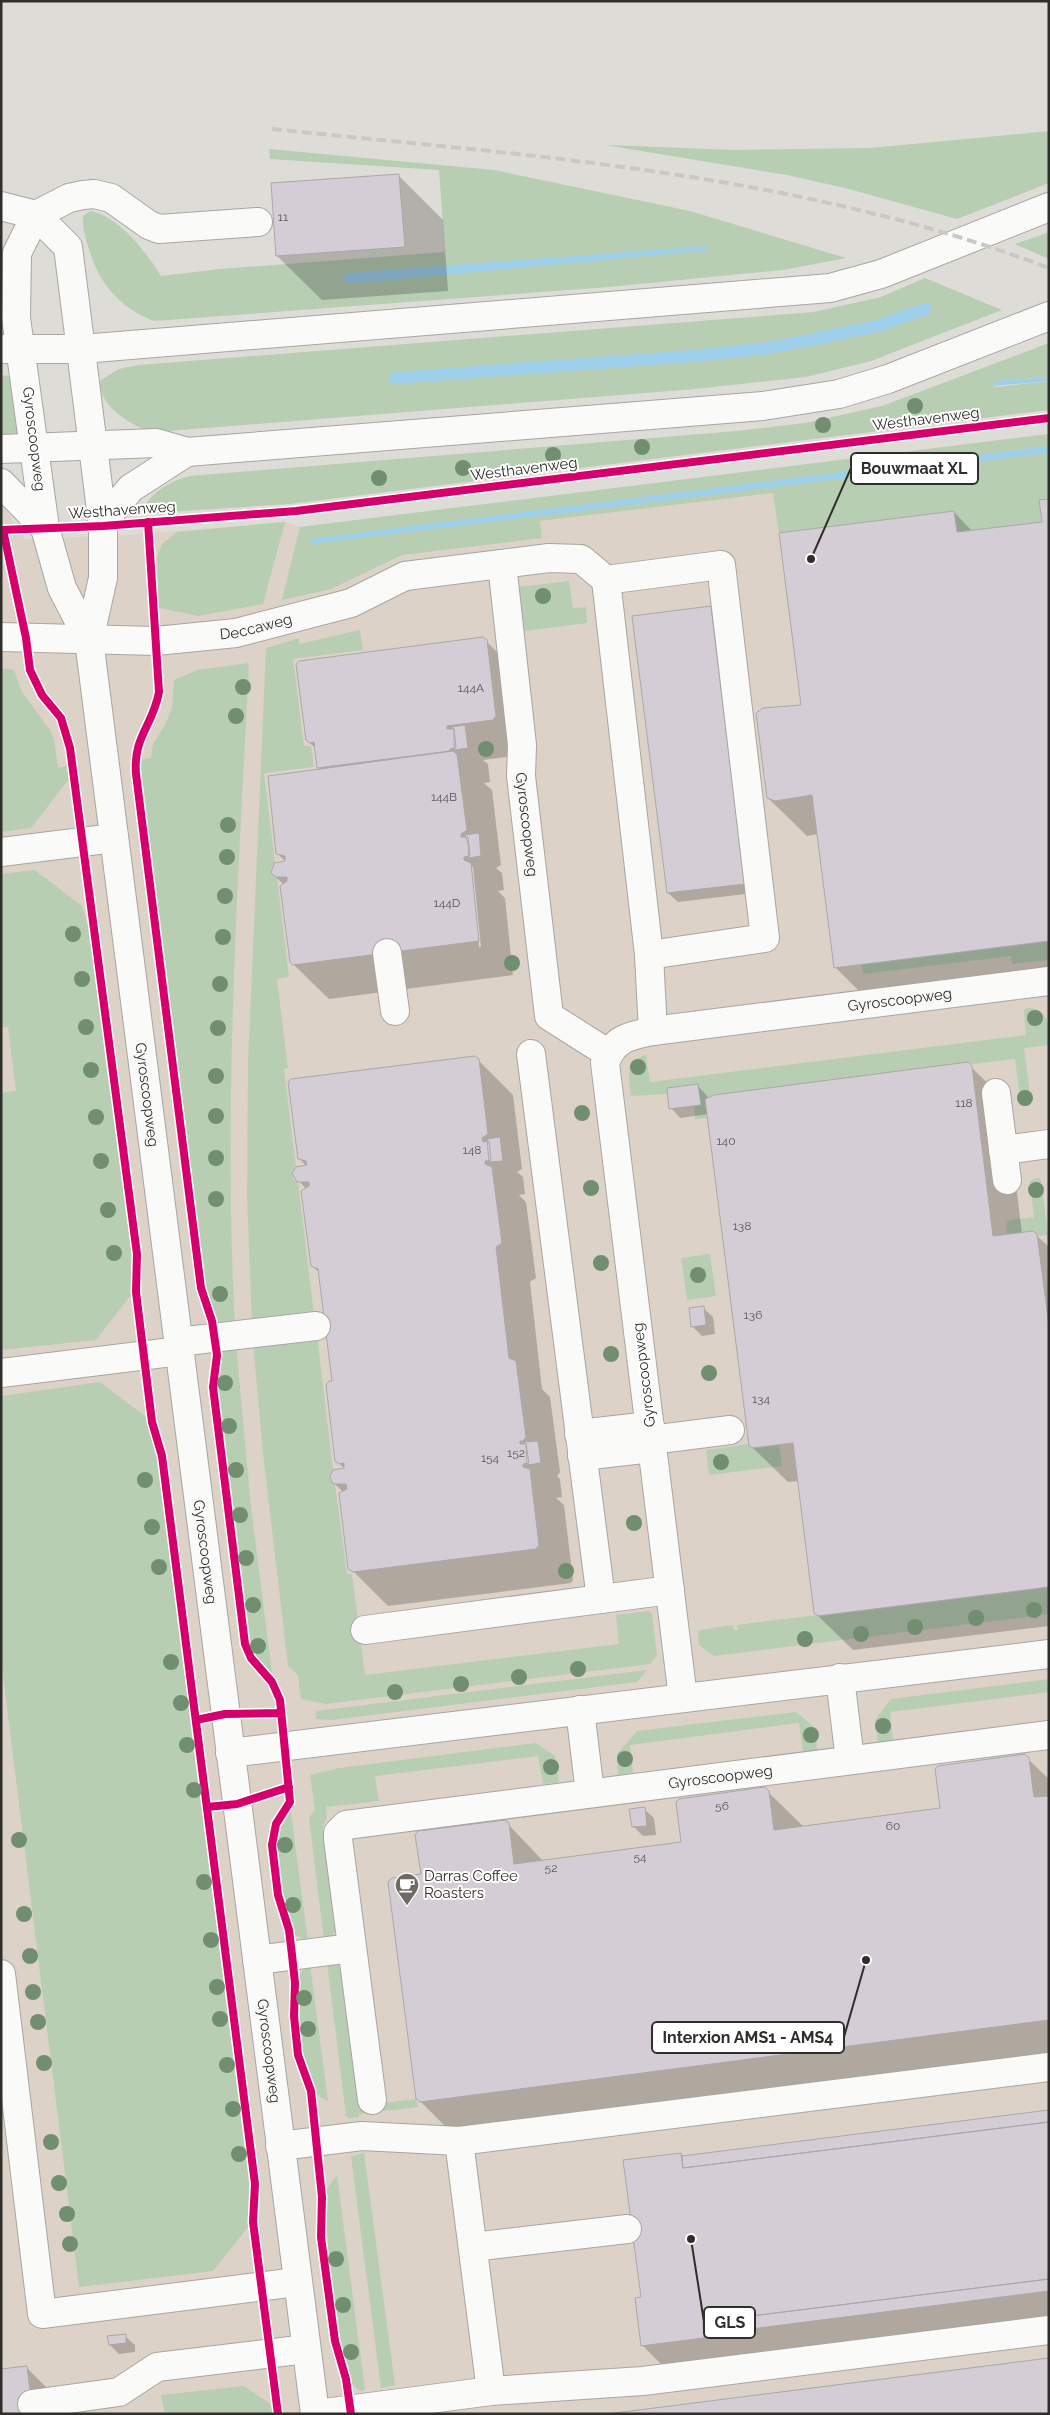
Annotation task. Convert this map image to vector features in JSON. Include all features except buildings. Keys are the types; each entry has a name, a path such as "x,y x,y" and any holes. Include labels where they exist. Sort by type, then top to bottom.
{"street":[{"path":"1,206 36,215 69,198 94,194 111,198 149,225 159,229 258,222"},
{"path":"12,349 82,349 830,288 881,274 1049,207"},
{"name":"Gyroscoopweg","path":"89,640 62,588 45,528 35,449 12,349 16,318 17,253 36,215 68,247 82,349 92,447 103,526 103,578 89,640 297,2282 316,2414"},
{"path":"1,449 92,447 156,443 187,452 753,407 819,398 888,380 1049,316"},
{"path":"103,526 119,500 131,488 187,452"},
{"name":"Gyroscoopweg","path":"1,483 45,528"},
{"name":"Deccaweg","path":"1,637 156,641 236,632 351,603 405,576 549,558 581,560 606,580"},
{"name":"Gyroscoopweg","path":"502,564 522,745 521,776 548,1016 609,1054"},
{"path":"649,954 765,938 722,565 606,580 649,954 653,1031"},
{"path":"1,852 114,838"},
{"path":"387,953 395,1011"},
{"name":"Gyroscoopweg","path":"683,1698 606,1064 609,1054 621,1040 653,1031 1049,981"},
{"path":"531,1054 601,1599"},
{"path":"996,1092 1007,1180"},
{"path":"1003,1150 1049,1144"},
{"path":"1,1373 316,1326"},
{"path":"581,1445 730,1430"},
{"path":"365,1630 670,1590"},
{"path":"230,1753 1049,1654"},
{"path":"840,1678 850,1760"},
{"path":"580,1710 590,1793"},
{"name":"Gyroscoopweg","path":"372,2100 338,1840 338,1833 346,1825 1049,1735"},
{"path":"256,1960 352,1948"},
{"path":"1,1974 42,2314 297,2282"},
{"path":"280,2146 362,2136 460,2141 1049,2067"},
{"path":"460,2141 491,2391"},
{"path":"473,2247 627,2229"},
{"path":"316,2414 491,2391 643,2381 1049,2330"},
{"path":"32,2404 120,2403 157,2367 306,2349"}],"shaded area":[{"path":"1049,434 1049,2414 1,2414 1,504 25,539 129,535 285,522 300,527"}],"green space":[{"path":"1049,131 1049,183 957,219 845,188 787,175 605,145 735,150 871,148"},
{"path":"269,149 494,170 690,211 846,258 783,270 609,287 154,321 130,308 111,292 97,271 85,235 83,216 90,211 101,214 111,220 131,236 161,276 220,269 445,252 439,170 270,159"},
{"path":"1049,232 1049,259 1015,244"},
{"path":"925,278 1002,310 871,361 806,377 695,389 156,432 138,427 118,414 104,398 101,389 101,380 119,369 138,365 814,312 881,297"},
{"path":"1049,343 1049,377 995,381 995,387 1049,381 1049,410 289,504 146,514 143,511 150,498 162,488 176,480 190,476 737,431 805,423 882,406"},
{"path":"7,375 11,380 18,434 1,438 1,376"},
{"path":"1049,434 1049,446 310,540 311,543 1049,453 1049,499 1040,500 1042,522 957,532 954,511 779,533 773,493 540,521 542,538 402,555 331,589 282,600 300,527"},
{"path":"285,522 263,604 199,616 159,608 157,558 162,544 177,532"},
{"path":"569,581 573,608 586,607 587,623 524,631 518,587"},
{"path":"360,630 363,650 293,659 304,746 311,746 314,767 264,773 275,863 272,865 271,873 277,877 289,977 277,979 288,1068 284,1069 296,1167 292,1174 294,1180 298,1182 314,1315 252,1323 247,1197 248,1063 266,648 299,638 299,644"},
{"path":"249,663 233,994 231,1077 232,1242 235,1325 222,1327 217,1323 206,1287 140,760 151,758 153,744 166,723 172,707 174,680 197,670"},
{"path":"1,668 14,670 22,692 50,730 54,740 58,768 67,766 69,779 31,828 1,832"},
{"path":"35,870 82,906 93,942 132,1257 131,1295 96,1340 1,1350 1,1093 16,1091 8,1027 1,1027 1,874"},
{"path":"1049,941 1049,960 1012,964 1011,956 863,974 862,964"},
{"path":"1027,1008 1040,1011 1044,1015 1048,1025 1049,1038 1049,1045 1024,1048 1031,1103 1029,1106 1022,1106 1021,1104 1015,1059 709,1096 707,1097 708,1118 695,1119 694,1106 701,1104 698,1084 667,1088 667,1094 631,1096 629,1077 631,1066 634,1061 646,1055 650,1082 1026,1035 1024,1010"},
{"path":"1039,1178 1041,1180 1048,1235 1037,1236 1033,1231 1007,1234 1006,1221 1034,1217 1030,1182 1033,1179"},
{"path":"710,1254 716,1296 687,1300 681,1258"},
{"path":"317,1335 333,1470 330,1476 332,1483 335,1484 347,1574 352,1574 365,1675 619,1644 616,1615 649,1611 652,1614 657,1655 650,1664 326,1704 301,1699 298,1675 288,1666 263,1453 253,1343"},
{"path":"236,1344 251,1507 272,1673 257,1657 251,1645 219,1395 220,1350"},
{"path":"100,1382 146,1417 157,1455 250,2189 249,2226 213,2271 79,2287 1,1659 1,1396"},
{"path":"749,1444 753,1448 779,1445 782,1466 709,1475 706,1450"},
{"path":"1049,1587 1049,1614 714,1656 699,1645 698,1633 700,1630 733,1625 734,1630 738,1630 737,1625 751,1623"},
{"path":"647,1670 637,1682 332,1720 316,1719 316,1711"},
{"path":"1049,1679 1049,1692 890,1712 893,1740 878,1742 875,1720 891,1699"},
{"path":"796,1712 815,1728 817,1750 803,1751 799,1723 630,1745 633,1773 618,1775 617,1754 637,1731"},
{"path":"536,1743 555,1756 559,1782 543,1784 538,1756 375,1776 379,1801 326,1807 327,1817 323,1826 336,1927 333,1936 324,1940 309,1818 315,1809 310,1775 339,1768"},
{"path":"291,1812 308,1942 294,1934 278,1871 277,1840 282,1825"},
{"path":"327,1962 337,1963 343,1971 359,2106 416,2099 418,2107 359,2114 359,2117 349,2118 346,2116"},
{"path":"310,1964 328,2102 315,2093 303,2055 299,2018 299,1975"},
{"path":"364,2153 395,2385 381,2388 351,2156"},
{"path":"337,2175 365,2390 360,2391 352,2384 341,2347 328,2252 326,2190"},
{"path":"244,2386 270,2404 274,2414 165,2414 161,2395"}],"water":[{"path":"708,246 708,250 348,284 343,277 347,273"},
{"path":"1049,377 1049,381 993,386 995,381"},
{"path":"1049,446 1049,453 311,544 310,539"}],"waterway":[{"path":"395,378 692,356 770,348 877,326 925,309"}],"railway":[{"path":"272,129 567,160 763,189 859,210 955,236 1049,268"}],"cycle path":[{"name":"Westhavenweg","path":"1,530 103,526 296,511 1049,418"},
{"name":"Westhavenweg","path":"148,522 159,692 137,750 136,774 201,1288 212,1321 217,1355 213,1387 245,1644 251,1658 272,1682 280,1700 290,1802 276,1824 272,1845 278,1895 289,1930 295,1983 294,2016 298,2055 311,2091 322,2197 321,2237 335,2341 346,2379 351,2414"},
{"path":"3,530 26,638 30,670 42,695 61,718 70,748 137,1254 136,1292 152,1422 162,1456 255,2184 253,2222 278,2414"},
{"path":"196,1720 225,1714 281,1713"},
{"path":"207,1807 237,1804 289,1787"}],"place":[{"name":"Bouwmaat XL","path":"811,559"},
{"name":"Darras Coffee Roasters","path":"407,1906"},
{"name":"Interxion AMS1 - AMS4","path":"866,1960"},
{"name":"GLS","path":"691,2239"}]}
